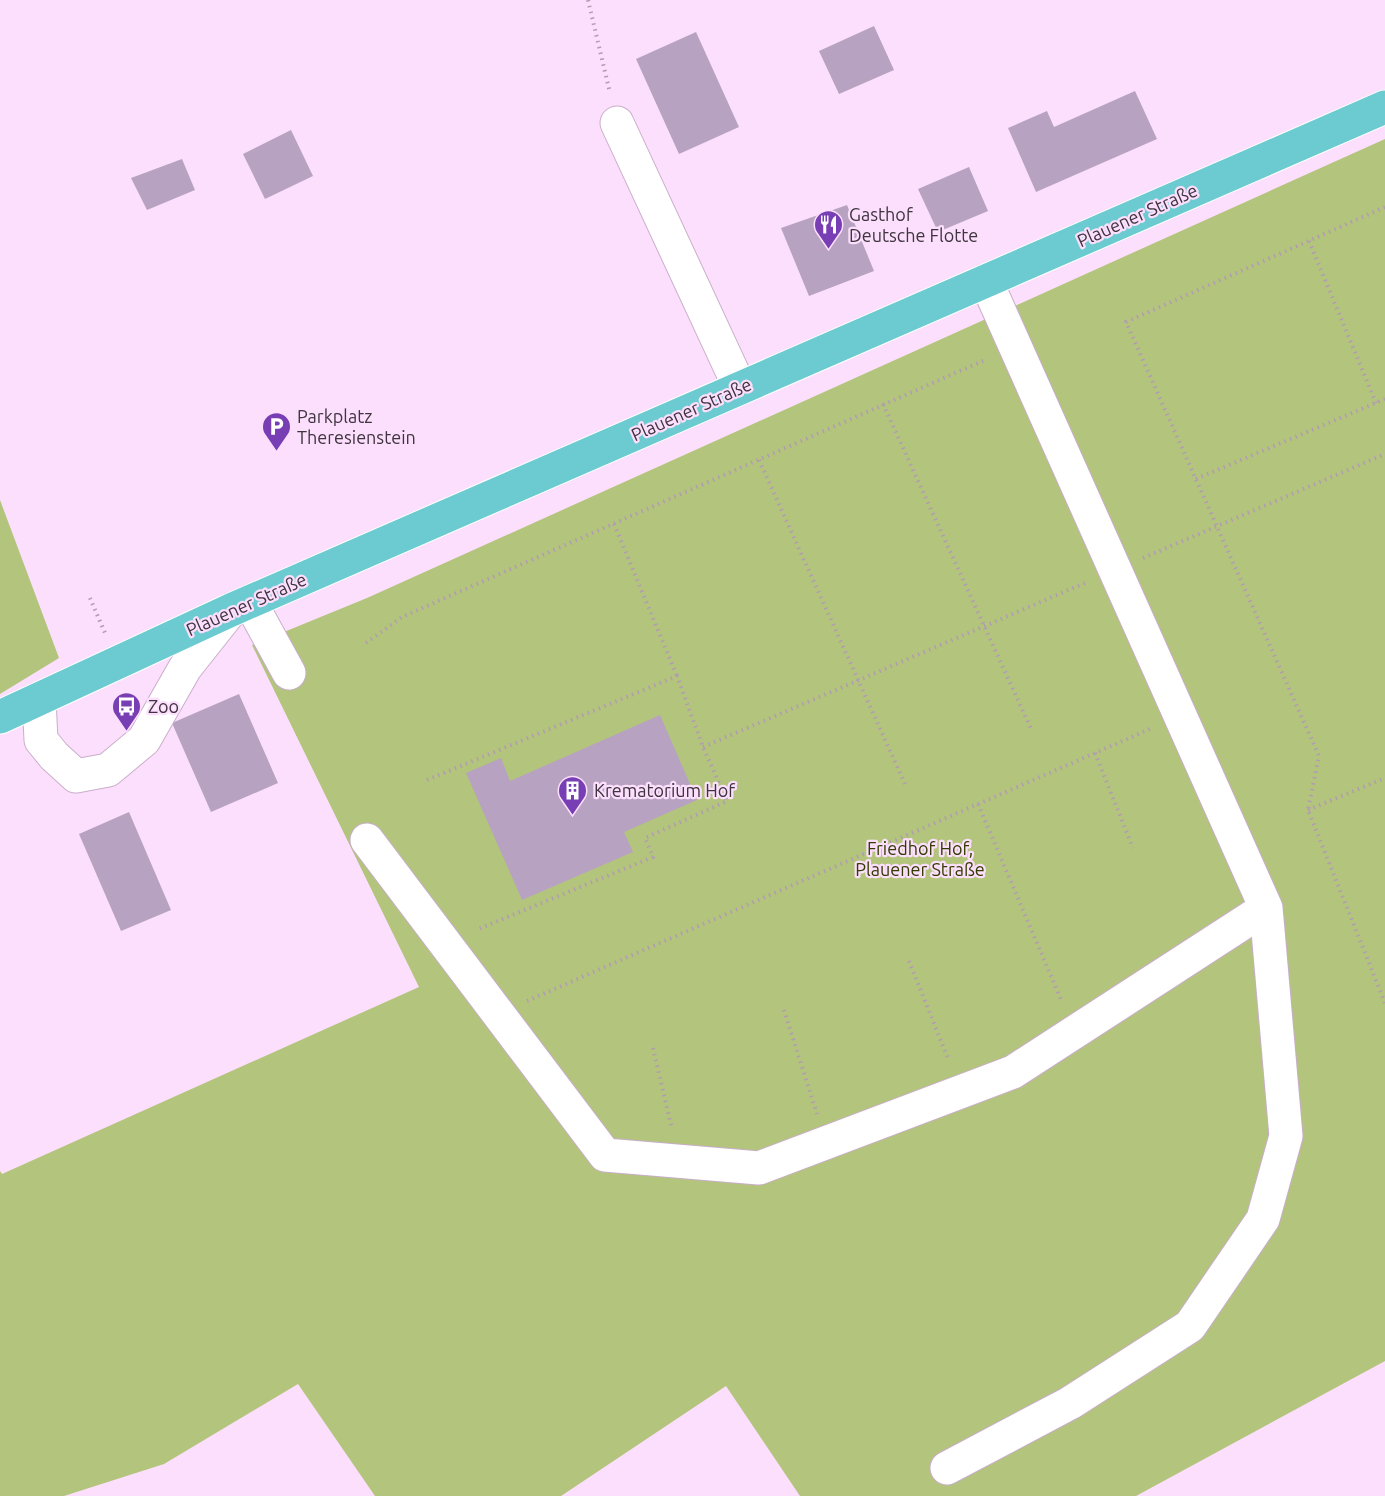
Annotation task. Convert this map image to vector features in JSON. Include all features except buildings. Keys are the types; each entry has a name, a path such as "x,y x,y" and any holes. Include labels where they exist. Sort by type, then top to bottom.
{"main road":[{"name":"Plauener Straße","path":"0,717 240,606 1385,107"}],"lane":[{"path":"617,123 740,388"},
{"path":"947,1468 1070,1403 1190,1326 1263,1219 1287,1136 1266,908 987,280"},
{"path":"39,699 41,740 54,756 76,776 108,770 144,740 185,668 240,606 289,673"},
{"path":"367,840 605,1155 759,1168 1013,1072 1266,908"}],"path":[{"path":"588,0 617,123"},
{"path":"1385,207 1126,322 1319,756 1308,810 1385,1003"},
{"path":"1309,241 1376,403"},
{"path":"366,643 402,617 1016,346"},
{"path":"1196,479 1385,399"},
{"path":"884,404 1032,731"},
{"path":"703,747 1385,454"},
{"path":"759,460 905,783"},
{"path":"445,943 653,857 645,838 727,801 703,747 614,524"},
{"path":"427,780 676,676"},
{"path":"498,1014 1181,715"},
{"path":"1095,753 1133,848"},
{"path":"1308,810 1385,778"},
{"path":"978,804 1075,1032"},
{"path":"909,962 961,1092"},
{"path":"784,1010 826,1143"},
{"path":"653,1048 680,1162"}],"green space":[{"name":"Friedhof Hof, Plauener Straße","path":"1385,139 1385,1361 1136,1496 800,1496 726,1386 561,1496 375,1496 298,1384 164,1464 64,1496 0,1496 0,1171 2,1174 419,987 252,645 367,598"},
{"path":"0,500 59,658 0,694"}],"place":[{"name":"Gasthof Deutsche Flotte","path":"828,250"},
{"name":"Parkplatz Theresienstein","path":"276,452"},
{"name":"Zoo","path":"127,732"},
{"name":"Krematorium Hof","path":"573,816"}]}
